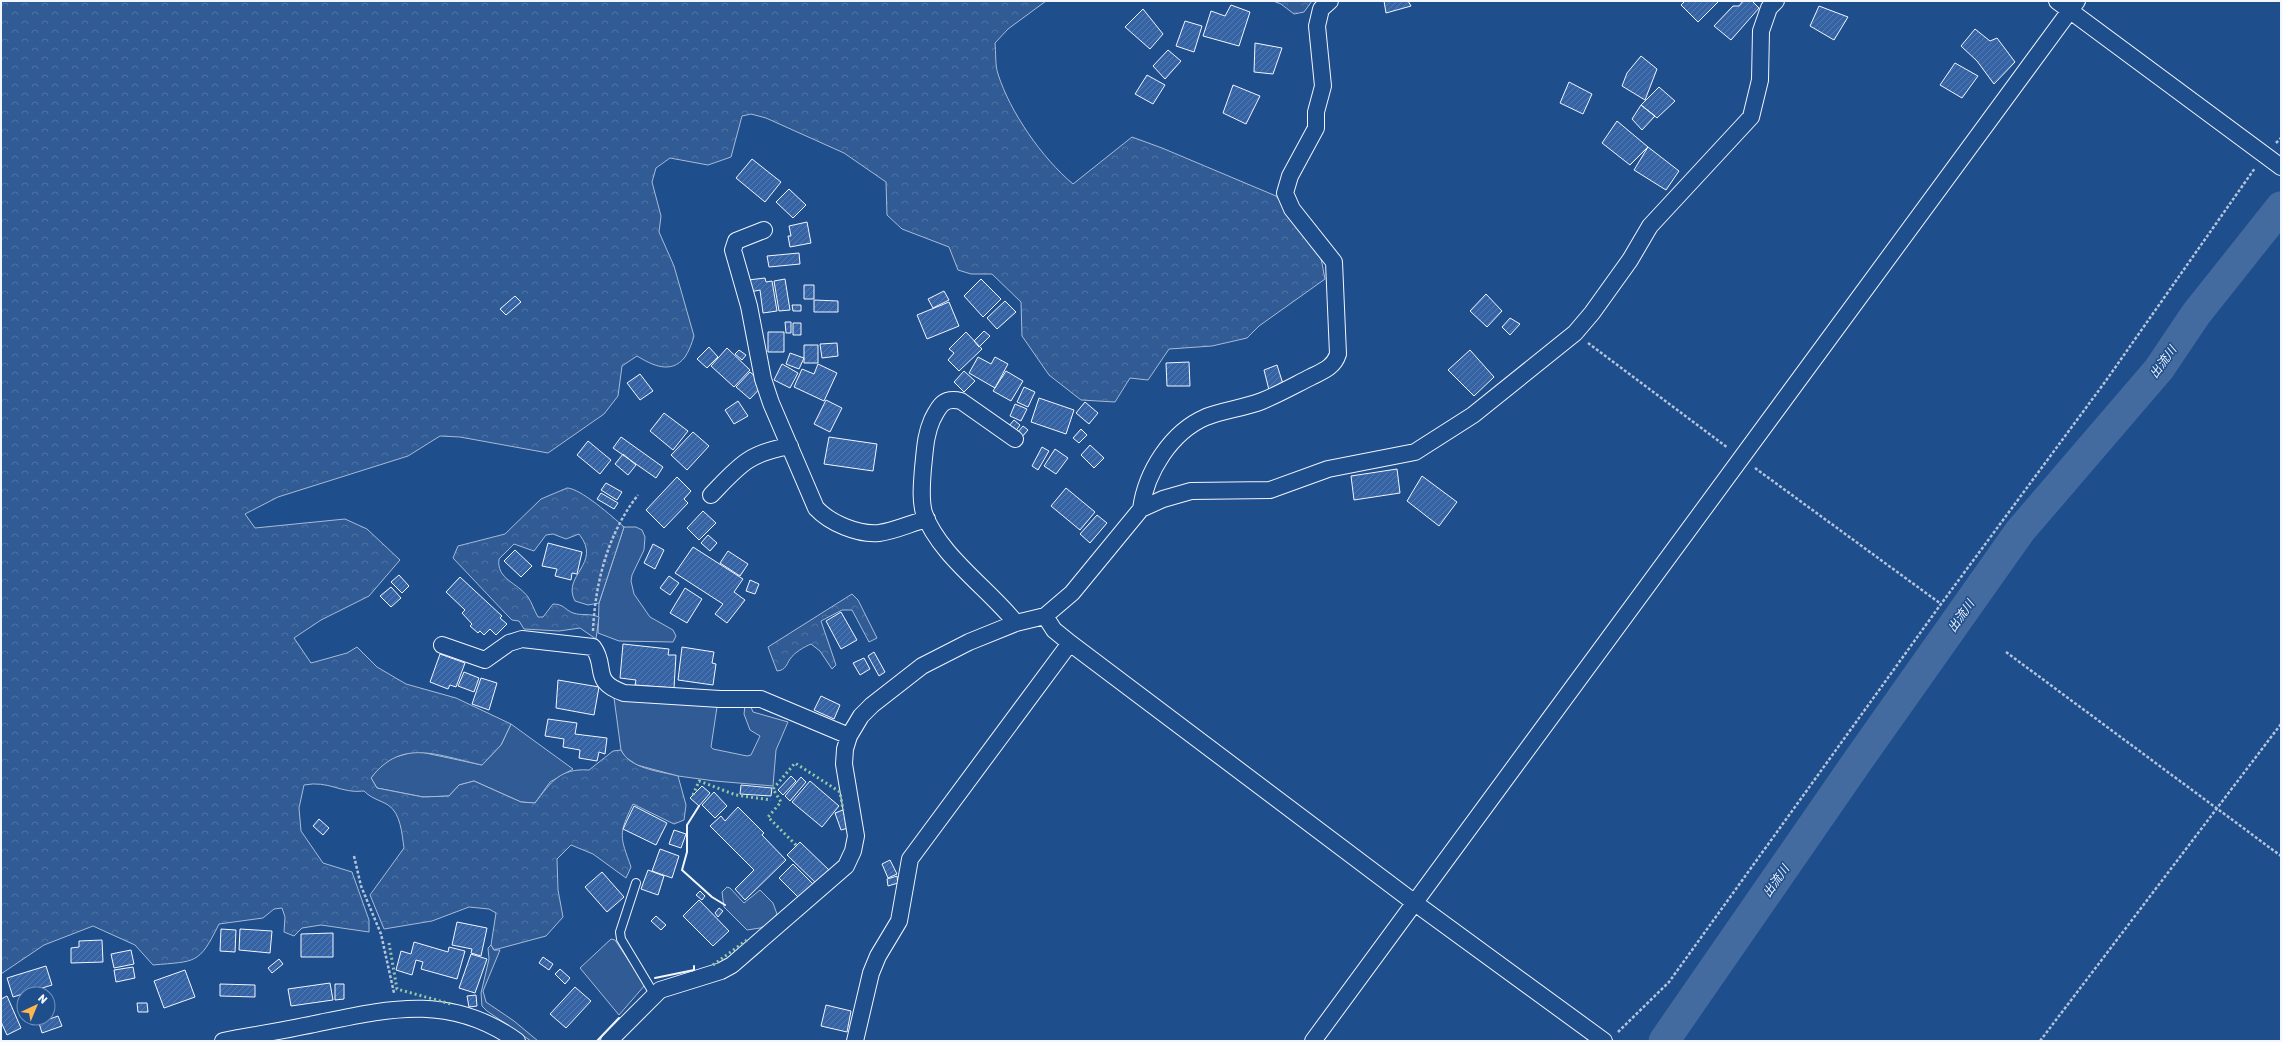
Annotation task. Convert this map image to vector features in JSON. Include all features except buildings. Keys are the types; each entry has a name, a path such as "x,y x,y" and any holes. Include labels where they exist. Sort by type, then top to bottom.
{"street":[{"path":"609,1041 654,994 666,987 711,974 732,965 846,866 853,851 856,836 844,764 845,749 849,736 861,716 872,705 922,666 969,642 1016,623 1045,616 1072,593 1141,508 1146,488 1160,458 1167,448 1186,429 1205,418 1261,401 1325,370 1336,361 1338,354 1334,262 1292,209 1285,193 1290,176 1316,128 1316,112 1323,86 1317,26 1320,9 1330,1"},
{"path":"1141,508 1163,499 1191,491 1270,490 1328,469 1415,452 1473,415 1575,333 1592,313 1630,260 1650,226 1751,117 1760,80 1761,31 1769,8 1776,1"},
{"path":"2057,1 2074,6 2272,160"},
{"path":"1313,1041 2074,6"},
{"path":"764,230 736,241 733,250 754,325 763,379 770,402 816,508 831,520 856,530 878,533 927,519"},
{"path":"1015,439 961,401 952,399 944,402 929,428 925,441 921,493 927,519 941,543 1016,623"},
{"path":"711,495 741,464 751,457 772,449 790,446"},
{"path":"1045,616 1054,630 1070,643 1415,903 1609,1038"},
{"path":"442,645 485,660 510,643 522,639 593,647 597,654 600,673 605,682 614,689 624,692 712,699 761,699 849,736"},
{"path":"855,1041 871,973 878,956 899,921 910,859 1070,643"},
{"path":"223,1041 398,1008 435,1008 479,1020 517,1041"}],"lane":[{"path":"636,883 620,932 621,939 654,994"}],"path":[{"path":"1609,1038 1669,982 1941,604 2105,382 2272,160 2281,138"},
{"path":"1575,333 1741,458 1941,604"},
{"path":"593,647 600,576 618,528 638,495"},
{"path":"2006,652 2281,856"},
{"path":"2040,1041 2281,724"},
{"path":"354,856 360,886 381,934 398,1008"}],"shaded area":[{"path":"624,527 636,527 642,530 645,537 644,550 632,575 631,581 634,594 650,617 673,630 676,636 673,642 619,641 598,633 599,603"},
{"path":"614,698 717,707 711,747 713,749 747,756 751,755 760,736 750,730 744,714 745,706 751,707 753,712 788,722 776,750 773,786 678,776 637,765 625,757 621,750"},
{"path":"511,724 573,769 550,782 535,803 521,802 474,781 459,785 449,796 423,797 377,788 371,778 380,766 389,759 416,751 482,765 501,745"},
{"path":"727,887 730,888 744,903 760,890 773,903 777,914 769,924 760,928 747,930 724,907 722,892"},
{"path":"611,939 615,940 645,985 619,1015 580,968"},
{"path":"491,945 494,950 500,950 483,991 486,1002 514,1021 538,1041 531,1041 482,1006 481,993 489,959 488,948"}],"green space":[{"path":"1,1 1046,1 1008,29 995,43 996,63 1003,89 1010,104 1028,134 1061,173 1073,184 1132,137 1162,148 1276,196 1319,248 1325,279 1259,326 1247,338 1212,346 1169,349 1148,380 1130,378 1115,402 1081,400 1049,375 1022,336 1021,302 992,274 971,274 958,270 949,247 902,229 887,215 886,182 844,153 766,118 751,114 742,116 731,157 708,165 670,158 656,168 652,182 661,216 659,232 674,266 694,336 685,357 680,362 674,366 661,367 637,356 622,366 618,396 604,414 548,453 460,437 440,436 408,456 278,497 245,514 255,528 345,519 367,529 400,560 369,596 321,620 294,638 311,663 347,653 357,647 377,667 406,684 456,698 511,724 501,745 482,765 436,754 408,753 395,757 383,765 371,778 377,788 423,797 449,796 459,785 474,781 521,802 535,803 551,783 563,774 571,771 589,770 613,751 621,750 625,756 638,765 654,771 678,776 686,805 684,820 674,824 633,804 625,823 622,836 631,867 626,878 593,854 571,845 557,859 558,890 563,917 546,936 494,950 491,945 496,913 489,909 469,907 432,921 384,929 370,895 404,848 400,825 396,813 388,805 373,798 364,791 348,791 321,784 304,785 299,808 301,831 323,863 352,872 369,920 369,932 321,925 302,928 294,936 284,932 285,917 282,908 274,909 263,918 219,924 206,947 201,954 195,958 179,963 153,965 135,945 93,926 44,945 1,974"},
{"path":"1273,1 1312,1 1304,12 1294,14 1281,4"},
{"path":"567,488 573,489 588,498 605,510 624,527 599,603 588,605 575,601 572,592 576,576 585,562 587,553 585,544 579,534 566,539 553,534 546,535 534,551 514,544 499,559 499,566 504,576 528,597 538,617 543,617 553,604 557,604 573,613 599,617 596,639 580,628 559,631 524,629 519,621 512,620 507,615 453,558 458,546 505,534 541,499"},
{"path":"852,594 858,600 877,638 869,642 852,610 842,610 821,621 836,665 832,669 820,651 811,644 797,652 792,656 784,668 777,671 768,647"}],"waterway":[{"name":"出流川","path":"1664,1041 1859,759 2020,531 2159,369 2196,314 2281,207"}],"hedge":[{"path":"796,845 768,817 781,802 773,789 795,763 840,792 843,810"},
{"path":"693,795 699,781 736,795 771,800"},
{"path":"713,965 747,940"},
{"path":"389,943 397,989 451,1004"}],"wall":[{"path":"699,806 687,825 687,852 682,870 712,897 725,905"},
{"path":"655,978 694,970 694,966"},
{"path":"597,1041 619,1018"}]}
